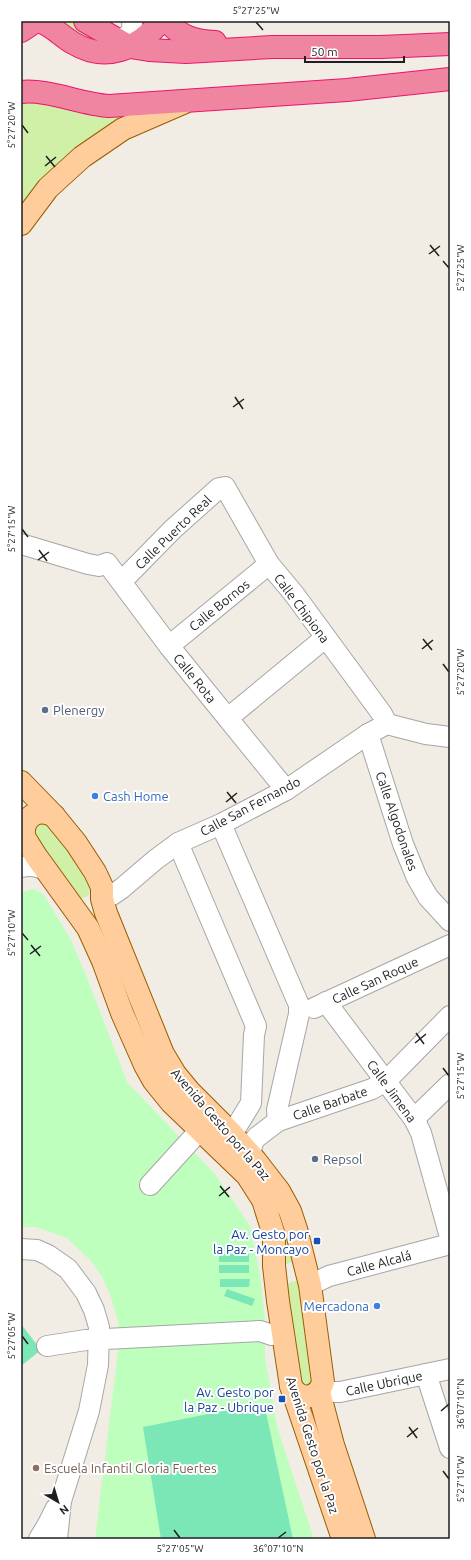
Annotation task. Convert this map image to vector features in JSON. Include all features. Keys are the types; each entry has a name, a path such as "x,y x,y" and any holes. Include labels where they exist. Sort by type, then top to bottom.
{"highway":[{"path":"21,31 39,21 57,30 73,43 92,51 114,53 122,43 154,29 160,21"},
{"path":"85,21 122,43 149,50 186,52 272,47 381,47 450,44"},
{"path":"168,21 173,29 186,37 198,41 272,47"},
{"path":"21,92 41,93 93,105 109,106 347,90 450,79"}],"main road":[{"path":"21,224 48,188 93,149 123,129 188,101"},
{"name":"Avenida Gesto por la Paz","path":"21,782 54,816 76,843 102,887 102,899 163,1054 175,1074 189,1091 232,1134 250,1155 279,1191 290,1211 310,1285 323,1377 323,1382 318,1392 333,1446 364,1539"},
{"path":"23,849 25,824 32,815 43,812 54,816"},
{"name":"Avenida Gesto por la Paz","path":"23,849 46,870 81,917 91,934 103,961 122,1013 145,1065 171,1102 247,1175 263,1200 274,1235 274,1266 291,1386 343,1539"},
{"path":"73,907 84,911 90,910 95,908 102,899"},
{"path":"277,1292 281,1281 285,1277 291,1275 302,1276 310,1285"},
{"path":"291,1386 298,1395 303,1397 309,1397 318,1392"}],"street":[{"path":"122,43 133,28 132,21"},
{"name":"Calle Chipiona","path":"225,487 269,564 294,594 382,714 387,724"},
{"name":"Calle Puerto Real","path":"122,581 173,530 219,488 225,487"},
{"name":"Calle Rota","path":"21,544 88,564 100,566 108,563 169,646 286,790"},
{"name":"Calle Bornos","path":"169,646 269,564"},
{"path":"228,718 325,638"},
{"path":"387,724 426,734 450,737"},
{"name":"Calle San Fernando","path":"102,899 121,889 154,860 178,843 221,824 286,790 368,734 387,724"},
{"name":"Calle Algodonales","path":"368,734 403,844 417,878 428,897 450,921"},
{"path":"221,824 298,1006 299,1014 277,1110 278,1121"},
{"path":"178,843 256,1026 254,1035 251,1103 232,1134"},
{"name":"Calle San Roque","path":"299,1014 450,945"},
{"name":"Calle Jimena","path":"326,1002 414,1119 422,1133 450,1237"},
{"name":"Calle Barbate","path":"250,1155 253,1142 257,1137 278,1121 372,1089 386,1081 450,1016"},
{"path":"414,1119 450,1084"},
{"path":"150,1185 200,1130"},
{"name":"Calle Alcalá","path":"310,1285 329,1276 450,1244"},
{"path":"21,1249 37,1250 48,1255 74,1275 86,1293 94,1310 98,1327 98,1365 89,1411 61,1502 57,1539"},
{"path":"47,1346 99,1339 259,1331 272,1335"},
{"name":"Calle Ubrique","path":"318,1392 340,1392 450,1369"},
{"path":"426,1374 450,1448"},
{"path":"39,1539 54,1511 61,1502"}],"green space":[{"path":"54,21 71,21 105,44 104,46"},
{"path":"21,100 134,113 21,212"},
{"path":"46,822 89,880 90,892 88,896 80,899 32,837 32,826"},
{"path":"34,889 44,895 71,940 127,1082 215,1174 250,1226 260,1275 265,1319 265,1358 278,1430 314,1539 95,1539 119,1343 118,1322 111,1297 102,1277 91,1261 67,1238 36,1227 21,1227 21,895 25,891"},
{"path":"290,1235 294,1261 287,1264 283,1263 281,1238"},
{"path":"219,1254 249,1254 249,1262 219,1262"},
{"path":"219,1265 249,1265 249,1273 219,1273"},
{"path":"220,1279 250,1279 249,1287 220,1287"},
{"path":"296,1281 301,1284 313,1387 299,1384 286,1286 290,1282"},
{"path":"227,1289 255,1299 252,1306 224,1296"},
{"path":"21,1324 41,1350 21,1366"},
{"path":"264,1403 293,1539 161,1539 143,1427"}],"place":[{"name":"Plenergy","path":"45,710"},
{"name":"Cash Home","path":"95,796"},
{"name":"Repsol","path":"315,1159"},
{"name":"Av. Gesto por la Paz - Moncayo","path":"317,1241"},
{"name":"Mercadona","path":"377,1306"},
{"name":"Av. Gesto por la Paz - Ubrique","path":"282,1399"},
{"name":"Escuela Infantil Gloria Fuertes","path":"36,1468"}]}
